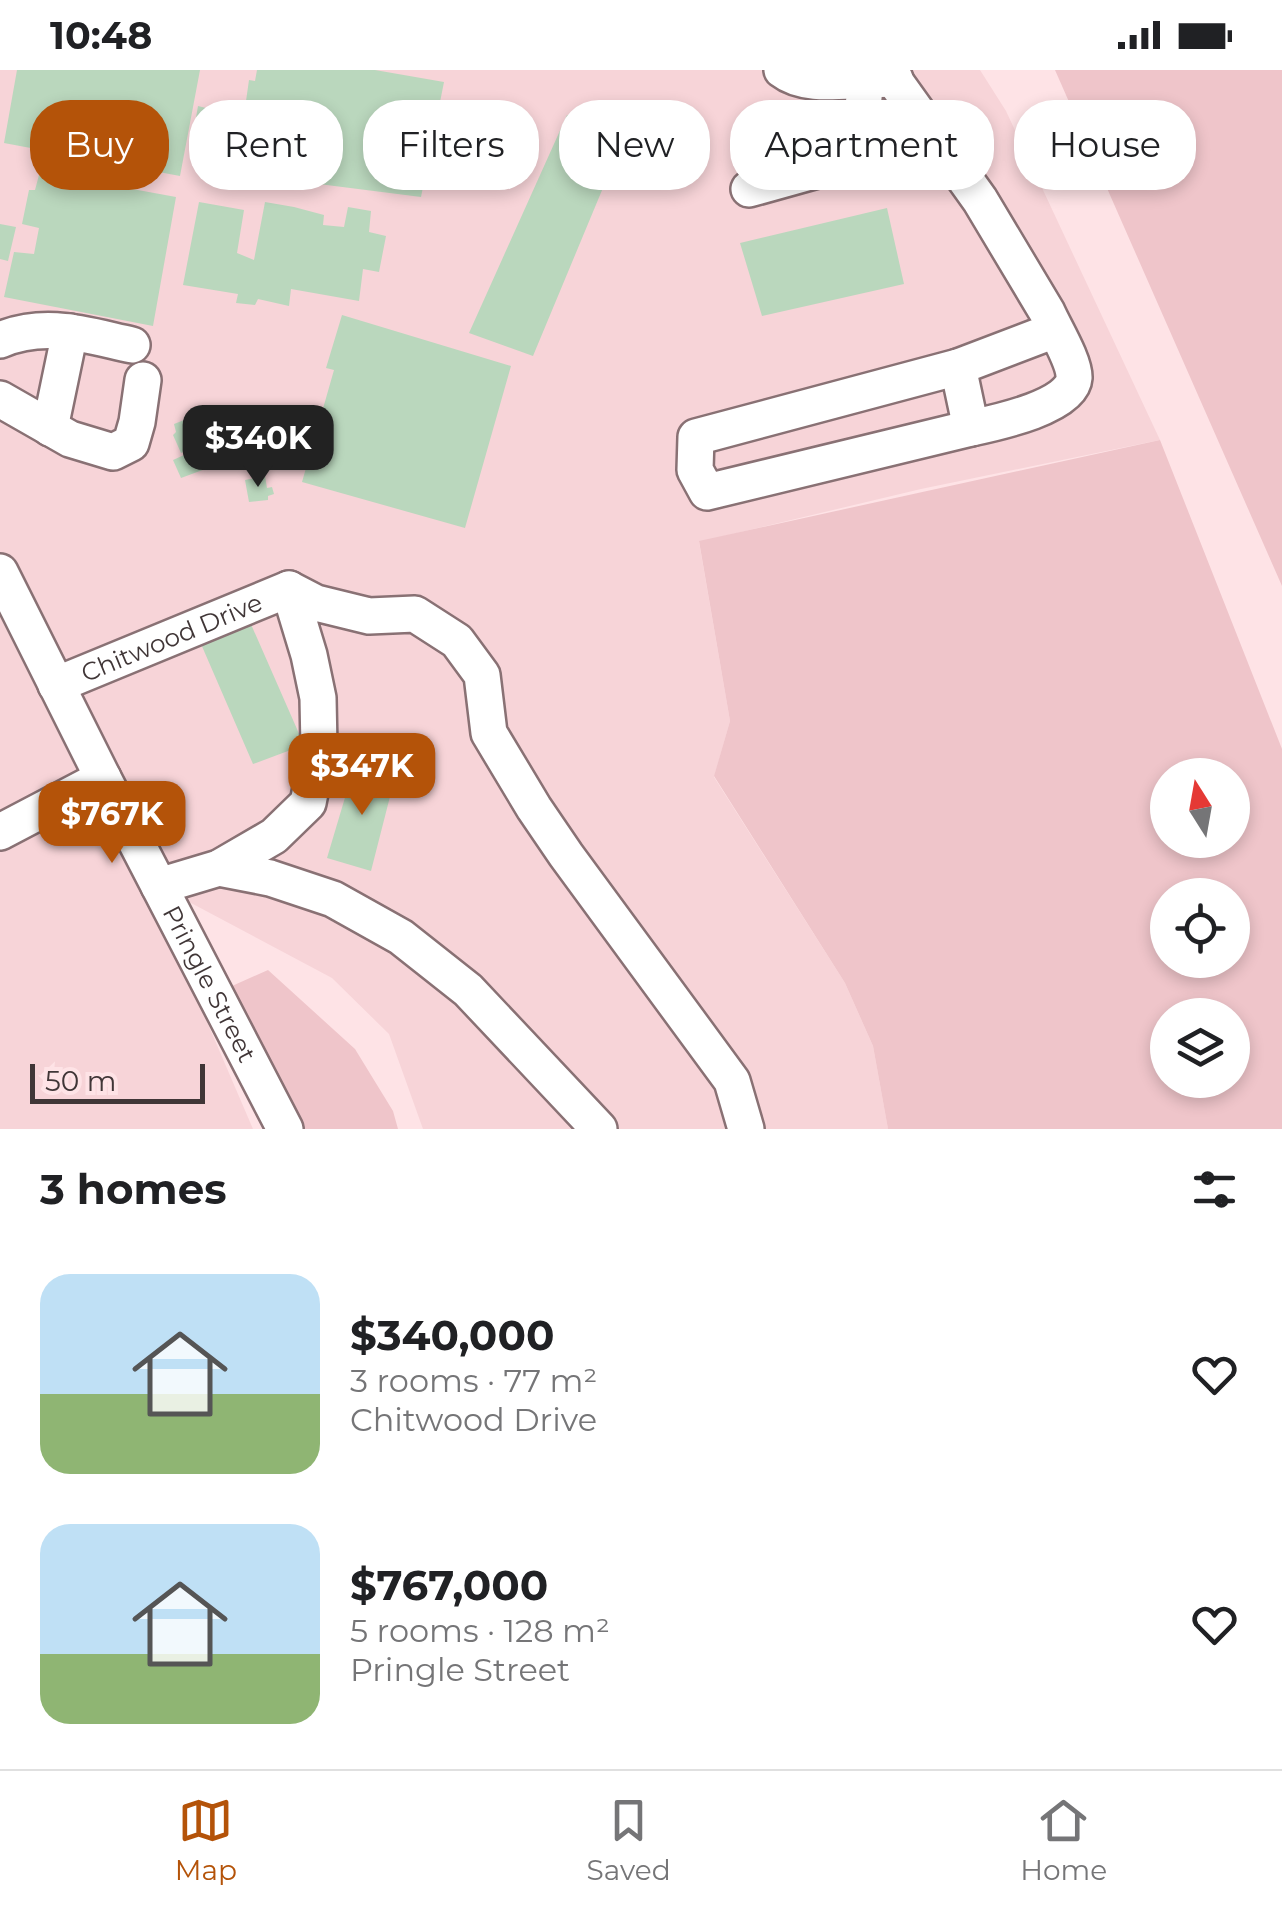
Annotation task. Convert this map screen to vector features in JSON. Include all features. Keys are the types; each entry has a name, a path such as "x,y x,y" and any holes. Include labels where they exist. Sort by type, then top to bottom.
{"street":[{"path":"782,70 793,78 826,82 883,77 980,200 1047,312 1055,330 1071,366 1074,378 1070,390 1052,403 1001,422 707,492 695,470 696,437 958,367 1055,330"},
{"path":"0,340 36,329 132,344"},
{"path":"50,428 70,332"},
{"path":"958,367 971,428"},
{"path":"0,399 70,439 114,452 131,442 143,380"},
{"name":"Pringle Street","path":"0,572 12,628 56,685 285,1129"},
{"path":"159,886 220,868 274,836 308,802 319,747 318,698 289,588"},
{"path":"289,588 316,602 369,616 415,614 458,641 482,675 489,733 566,855 732,1081 746,1129"},
{"name":"Chitwood Drive","path":"56,685 289,588"},
{"path":"0,832 102,778"},
{"path":"220,868 270,878 333,899 401,937 468,990 599,1129"}],"shaded area":[{"path":"0,70 980,70 1014,128 1014,190 1043,190 1160,440 921,489 699,542 730,721 714,777 845,983 873,1046 888,1129 423,1129 389,1034 332,978 159,886 110,796 253,1129 0,1129"},
{"path":"1055,70 1282,70 1282,586 1108,190 1196,190 1196,100 1068,100"},
{"path":"1160,440 1282,749 1282,1129 888,1129 873,1046 845,983 714,776 730,721 699,541"},
{"path":"268,970 355,1049 393,1111 398,1129 304,1129 232,986"}],"building":[{"path":"17,70 200,70 194,100 189,100 189,128 180,176 169,174 169,100 30,100 30,148 4,143"},
{"path":"257,70 375,70 444,82 440,100 363,100 363,190 343,187 343,100 246,100 249,80 255,81"},
{"path":"559,133 559,190 602,190 533,356 469,333 533,190 539,190 539,177"},
{"path":"30,190 138,190 176,197 153,326 4,297 14,252 34,254 39,228 22,224"},
{"path":"366,190 422,190 421,197"},
{"path":"199,202 244,210 237,253 254,260 265,202 324,215 323,225 344,227 348,207 371,211 369,232 386,236 379,272 363,269 359,301 291,289 289,306 258,299 255,305 236,303 238,294 183,285"},
{"path":"887,208 904,284 762,316 740,243"},
{"path":"0,224 16,227 8,261 0,259"},
{"path":"342,315 511,366 465,528 302,482 334,370 326,368"},
{"path":"215,408 225,435 181,453 173,435 174,424"},
{"path":"204,446 216,465 181,478 173,460"},
{"path":"265,476 267,488 272,487 274,494 268,500 249,502 245,480"},
{"path":"250,622 304,745 253,764 201,644"},
{"path":"355,764 395,777 371,871 327,858"}]}
